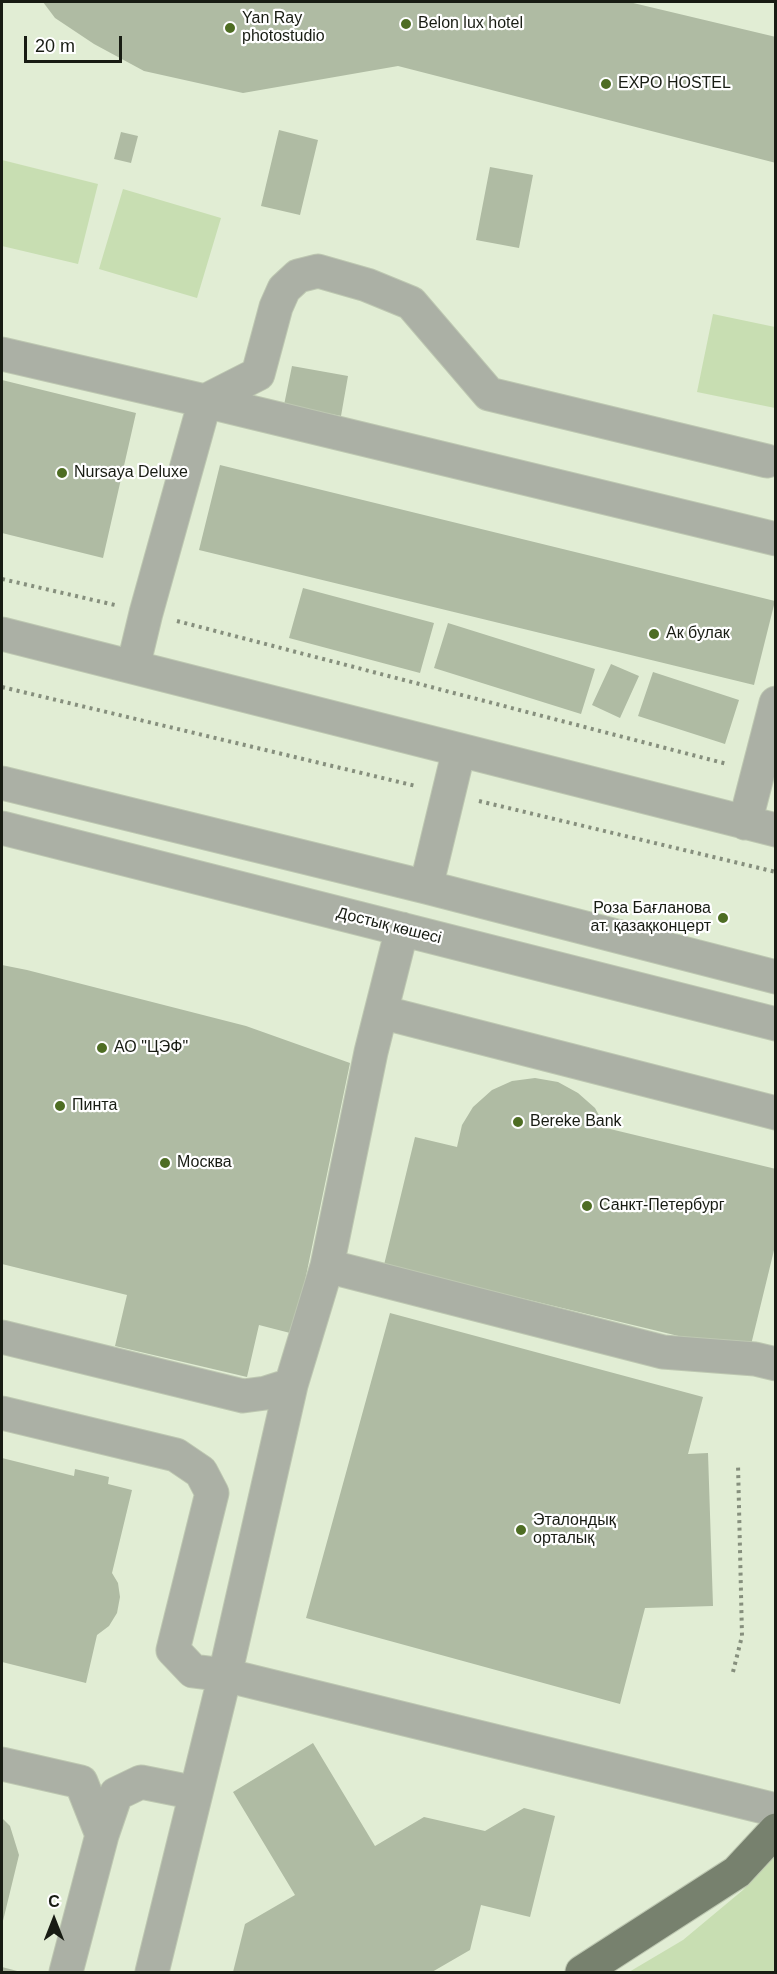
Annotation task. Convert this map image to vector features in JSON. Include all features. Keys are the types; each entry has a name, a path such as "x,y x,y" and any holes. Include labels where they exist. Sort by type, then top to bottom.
{"main road":[{"path":"582,1972 737,1872 776,1830"}],"street":[{"path":"133,667 205,401 258,374 276,307 284,289 298,276 318,271 367,285 411,303 489,394 767,461"},
{"path":"2,354 776,539"},
{"path":"2,634 760,826 758,772 776,703"},
{"path":"426,887 459,750"},
{"path":"2,783 426,887 776,977"},
{"name":"Достық көшесі","path":"2,828 776,1024"},
{"path":"152,1972 225,1675 291,1385 327,1266 371,1052 402,929"},
{"path":"381,1012 776,1113"},
{"path":"327,1266 663,1352 755,1359 776,1364"},
{"path":"2,1337 243,1396 266,1393 291,1385"},
{"path":"2,1413 176,1455 201,1472 212,1492 173,1650 193,1671 225,1675 776,1810"},
{"path":"2,1764 81,1782 102,1835"},
{"path":"66,1972 102,1835 116,1794 141,1782 196,1793"}],"path":[{"path":"2,579 146,613 758,772"},
{"path":"2,687 776,872"},
{"path":"734,1672 742,1636 738,1464"}],"green space":[{"path":"2,160 98,184 78,264 2,246"},
{"path":"123,189 221,218 197,298 99,269"},
{"path":"713,314 775,327 775,408 697,392"},
{"path":"775,1853 775,1972 629,1972 683,1940 743,1890"}],"building":[{"path":"43,2 629,2 776,37 776,163 398,66 243,93 144,71 94,44 55,18"},
{"path":"279,130 318,140 300,215 261,206"},
{"path":"121,132 138,136 131,163 114,159"},
{"path":"490,167 533,175 519,248 476,240"},
{"path":"292,366 348,376 341,416 284,405"},
{"name":"Nursaya Deluxe","path":"2,380 136,413 103,558 2,533"},
{"path":"220,465 775,601 754,685 199,550"},
{"path":"303,588 434,623 420,673 289,638"},
{"path":"448,623 595,669 581,714 434,668"},
{"path":"611,664 639,676 620,718 592,705"},
{"path":"653,672 739,700 725,744 638,716"},
{"name":"Москва","path":"2,965 246,1026 350,1063 294,1334 259,1325 247,1377 115,1346 127,1295 2,1264"},
{"name":"Санкт-Петербург","path":"535,1078 558,1082 578,1093 595,1108 606,1128 776,1169 776,1242 749,1353 384,1265 415,1137 457,1147 462,1125 473,1107 492,1090 512,1081"},
{"name":"Эталондық орталық","path":"390,1313 703,1397 688,1454 708,1453 713,1606 645,1608 620,1704 306,1618"},
{"path":"2,1458 74,1476 75,1469 109,1477 108,1484 132,1490 112,1573 118,1583 120,1597 117,1613 109,1626 97,1635 86,1683 2,1662"},
{"path":"313,1743 375,1846 424,1817 485,1831 524,1808 555,1816 530,1917 481,1905 470,1950 432,1972 233,1972 245,1924 295,1895 233,1792"},
{"path":"2,1818 10,1826 19,1855 2,1925"},
{"path":"2,1967 21,1972 2,1972"}],"place":[{"name":"Belon lux hotel","path":"406,24"},
{"name":"Yan Ray photostudio","path":"230,28"},
{"name":"EXPO HOSTEL","path":"606,84"},
{"name":"Nursaya Deluxe","path":"62,473"},
{"name":"Ак булак","path":"654,634"},
{"name":"Роза Бағланова ат. қазақконцерт","path":"723,918"},
{"name":"АО \"ЦЭФ\"","path":"102,1048"},
{"name":"Пинта","path":"60,1106"},
{"name":"Bereke Bank","path":"518,1122"},
{"name":"Москва","path":"165,1163"},
{"name":"Санкт-Петербург","path":"587,1206"},
{"name":"Эталондық орталық","path":"521,1530"}]}
